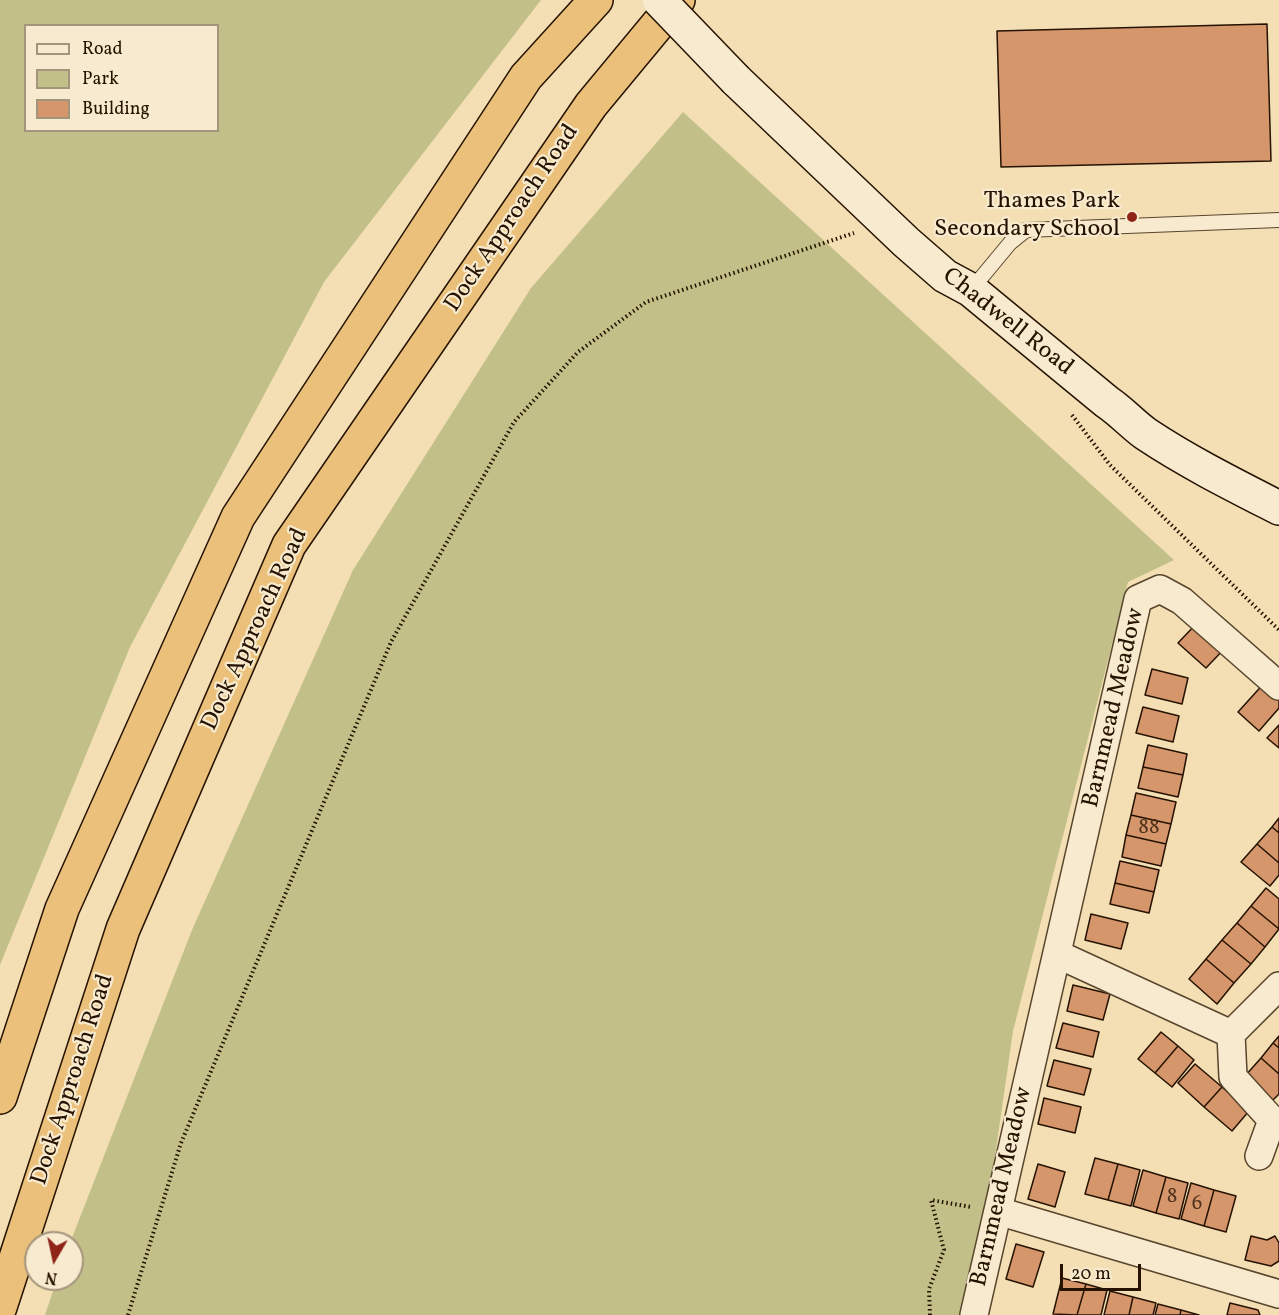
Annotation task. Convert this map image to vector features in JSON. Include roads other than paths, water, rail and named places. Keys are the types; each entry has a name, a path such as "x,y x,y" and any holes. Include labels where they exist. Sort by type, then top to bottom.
{"highway":[{"path":"0,1097 62,909 238,517 526,77 596,0"},
{"name":"Dock Approach Road","path":"0,1307 123,928 290,545 591,105 678,0"}],"main road":[{"name":"Chadwell Road","path":"659,0 736,80 906,242 945,276 971,290 1145,433 1222,479 1279,508"}],"street":[{"name":"Barnmead Meadow","path":"974,1315 1138,599 1160,589 1182,601 1279,686"},
{"path":"1057,954 1231,1034"},
{"path":"1259,1156 1272,1120 1233,1077 1231,1034 1279,986"},
{"path":"998,1211 1279,1294"}],"lane":[{"path":"971,290 1010,243 1026,230 1279,220"}],"place":[{"name":"Thames Park Secondary School","path":"1132,217"}]}
